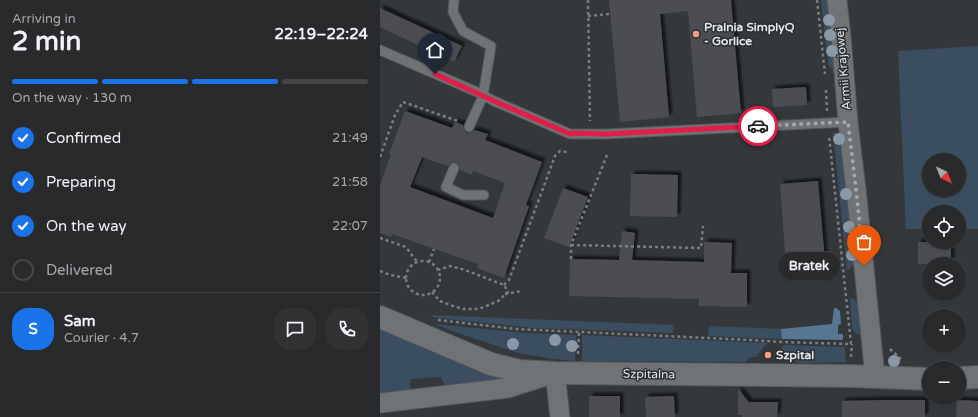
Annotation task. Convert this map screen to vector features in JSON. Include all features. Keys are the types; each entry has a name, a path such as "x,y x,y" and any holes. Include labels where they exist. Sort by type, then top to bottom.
{"street":[{"name":"Armii Krajowej","path":"837,0 848,122 875,378"},
{"name":"Szpitalna","path":"380,317 491,364 520,371 554,373 851,376 922,379"},
{"path":"380,403 508,388 554,373 560,417"},
{"path":"966,378 978,378"}],"lane":[{"path":"454,0 453,12 463,31 490,46 483,96 469,126"},
{"path":"380,50 570,134 606,134 848,122"},
{"path":"454,168 446,187 463,195 484,195"}],"path":[{"path":"588,0 590,134"},
{"path":"817,0 851,344 851,376"},
{"path":"588,16 610,14"},
{"path":"825,80 844,79"},
{"path":"380,157 395,115 402,102 469,126"},
{"path":"504,285 509,280 555,156 560,151 568,152"},
{"path":"572,259 571,246 607,155"},
{"path":"571,246 701,248 703,226"},
{"path":"380,238 406,247 417,262"},
{"path":"429,262 434,249"},
{"path":"417,262 429,262 438,270 440,278 439,284 432,292 422,295 416,293 408,286 406,275 412,265 417,262"},
{"path":"432,292 440,301 450,305 463,309 479,309 498,301 508,292 504,285 465,270 450,266 438,270"},
{"path":"380,271 390,275 406,278"},
{"path":"505,294 522,291"},
{"path":"434,319 516,329 781,342 851,344 882,342 902,359"}],"shaded area":[{"path":"821,0 830,0 836,69 830,68 828,62"},
{"path":"978,46 978,229 966,229 966,205 922,205 922,229 906,229 898,51"},
{"path":"833,131 841,137 855,262 851,268 847,270"},
{"path":"850,298 855,300 859,305 861,335 857,334 852,327"},
{"path":"834,308 840,311 841,324 838,325 838,334 843,334 842,340 782,339 781,329 832,324"},
{"path":"429,315 674,325 673,333 534,328 437,318"},
{"path":"434,324 526,333 576,335 575,361 518,353"},
{"path":"709,326 781,329 782,339 708,336"},
{"path":"380,328 523,377 447,390 441,377 410,379 411,393 380,399"},
{"path":"582,335 767,343 756,357 750,357 745,362 582,361"},
{"path":"784,345 845,347 846,362 798,363 782,351 782,347"}],"building":[{"path":"609,0 731,0 741,113 697,117 688,11 660,14 669,117 620,122"},
{"path":"380,8 462,46 454,62 380,27"},
{"path":"806,87 807,105 773,107 772,89"},
{"path":"405,111 452,128 455,122 463,125 464,130 467,133 474,130 488,134 485,140 542,162 526,205 529,206 504,278 477,268 478,264 392,234 391,237 380,233 380,185 391,154 389,154","holes":["422,157 448,166 451,163 456,162 459,165 460,170 472,175 473,171 505,183 493,218 410,187"]},
{"path":"631,174 678,175 677,217 630,216"},
{"path":"818,181 825,262 786,264 780,184"},
{"path":"563,188 588,197 569,247 544,238"},
{"path":"622,231 635,233 632,260 704,262 704,242 732,243 731,273 747,273 747,307 699,306 699,299 569,296 570,259 619,260"},
{"path":"918,242 922,242 922,249 951,249 951,257 922,257 922,264 918,264"},
{"path":"738,389 749,402 778,402 777,417 742,417 742,415 738,415"},
{"path":"589,396 620,396 620,417 589,417"},
{"path":"674,396 675,417 646,417 645,397"},
{"path":"922,400 922,405 925,405 925,417 842,417 842,401"},
{"path":"966,400 978,401 978,417 956,417 957,405 966,405"}],"way so far":[{"path":"758,126 848,122 864,266"}],"place":[{"name":"Pralnia SimplyQ - Gorlice","path":"696,34"},
{"name":"Bratek","path":"864,266"},
{"name":"Szpital","path":"768,355"}],"route":[{"path":"435,74 570,134 606,134 758,126"}]}
